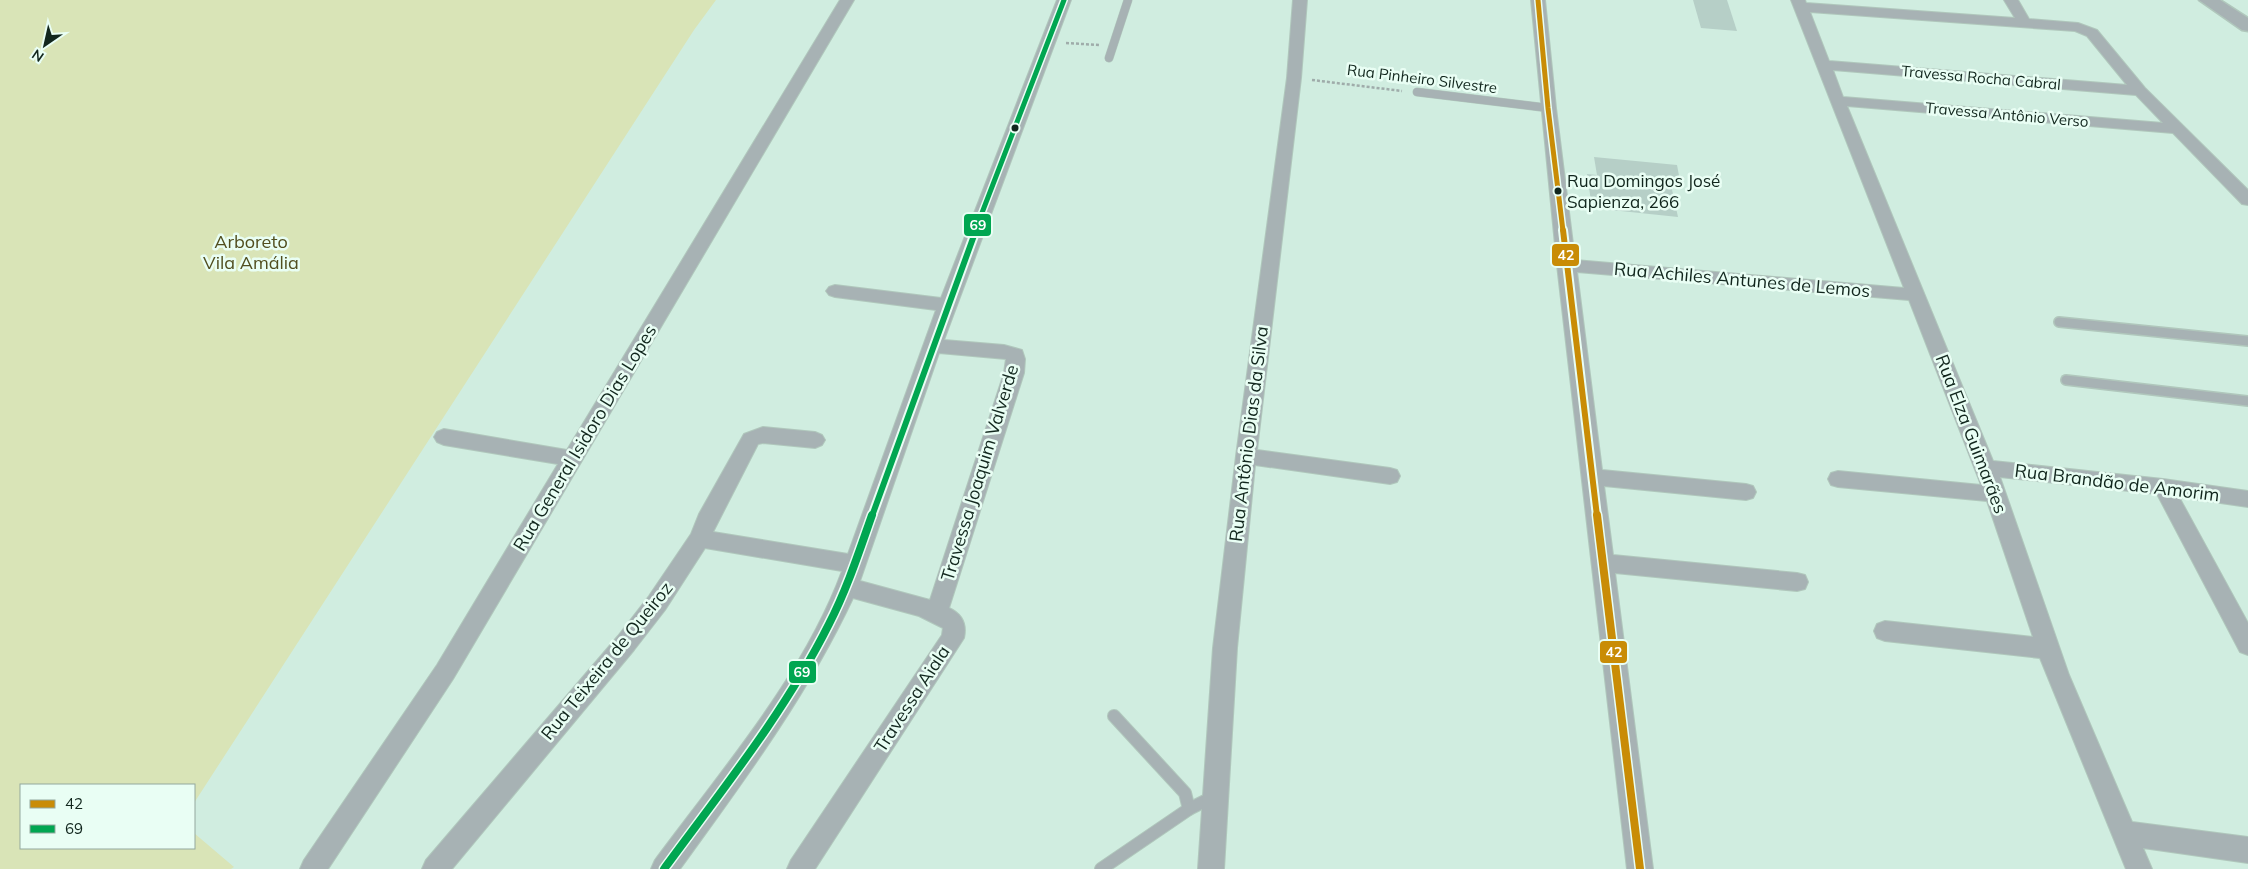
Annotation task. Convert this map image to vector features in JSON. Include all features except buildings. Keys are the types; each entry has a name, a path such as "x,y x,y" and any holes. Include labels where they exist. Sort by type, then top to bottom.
{"street":[{"name":"Rua General Isidoro Dias Lopes","path":"313,869 445,672 847,0"},
{"path":"664,869 740,764 806,667 834,617 947,305 1064,0"},
{"name":"Rua Antônio Dias da Silva","path":"1210,869 1218,795 1225,648 1246,456 1294,78 1300,0"},
{"path":"1538,0 1566,265 1640,869"},
{"path":"2011,0 2025,24"},
{"path":"2208,0 2248,26"},
{"path":"1799,3 2025,24 2078,27 2092,33 2140,92 2248,200"},
{"name":"Rua Elza Guimarães","path":"1799,3 1837,102 1986,468 2047,649 2139,869"},
{"name":"Travessa Rocha Cabral","path":"1823,65 2140,92"},
{"name":"Travessa Antônio Verso","path":"1837,102 2176,129"},
{"name":"Rua Achiles Antunes de Lemos","path":"1566,265 1917,295"},
{"path":"835,291 947,305"},
{"name":"Travessa Joaquim Valverde","path":"933,346 1004,352 1015,355 1016,359 1014,373 937,612"},
{"name":"Rua Teixeira de Queiroz","path":"435,869 626,643 657,603 700,538 707,520 751,439 763,435 815,440"},
{"path":"444,436 572,459"},
{"path":"1246,456 1390,476"},
{"name":"Rua Brandão de Amorim","path":"1986,468 2163,487 2248,499"},
{"path":"1593,477 1746,492"},
{"path":"1838,479 1995,494"},
{"path":"2163,487 2248,645"},
{"path":"700,538 853,564"},
{"path":"1603,563 1797,582"},
{"name":"Travessa Aiala","path":"800,869 953,638 955,626 949,618 937,612 846,587"},
{"path":"1885,631 2047,649"},
{"path":"2124,833 2248,850"}],"lane":[{"path":"1109,58 1128,0"},
{"name":"Rua Pinheiro Silvestre","path":"1417,92 1548,108"},
{"path":"2059,322 2248,341"},
{"path":"2066,380 2248,401"},
{"path":"1114,716 1185,793 1189,809"},
{"path":"1100,869 1189,809 1218,795"}],"path":[{"path":"1047,41 1112,46"},
{"name":"Rua Pinheiro Silvestre","path":"1294,78 1417,92"}],"green space":[{"name":"Arboreto Vila Amália","path":"0,0 716,0 694,30 195,801 195,784 20,784 20,849 195,849 195,834 234,867 231,869 0,869"}],"transit line":[{"name":"69","path":"664,869 739,768 787,698 809,662 847,587 947,305 1064,0"},
{"name":"42","path":"1538,0 1548,108 1640,869"}],"place":[{"name":"Rua Domingos José Sapienza, 266","path":"1558,191"}]}
